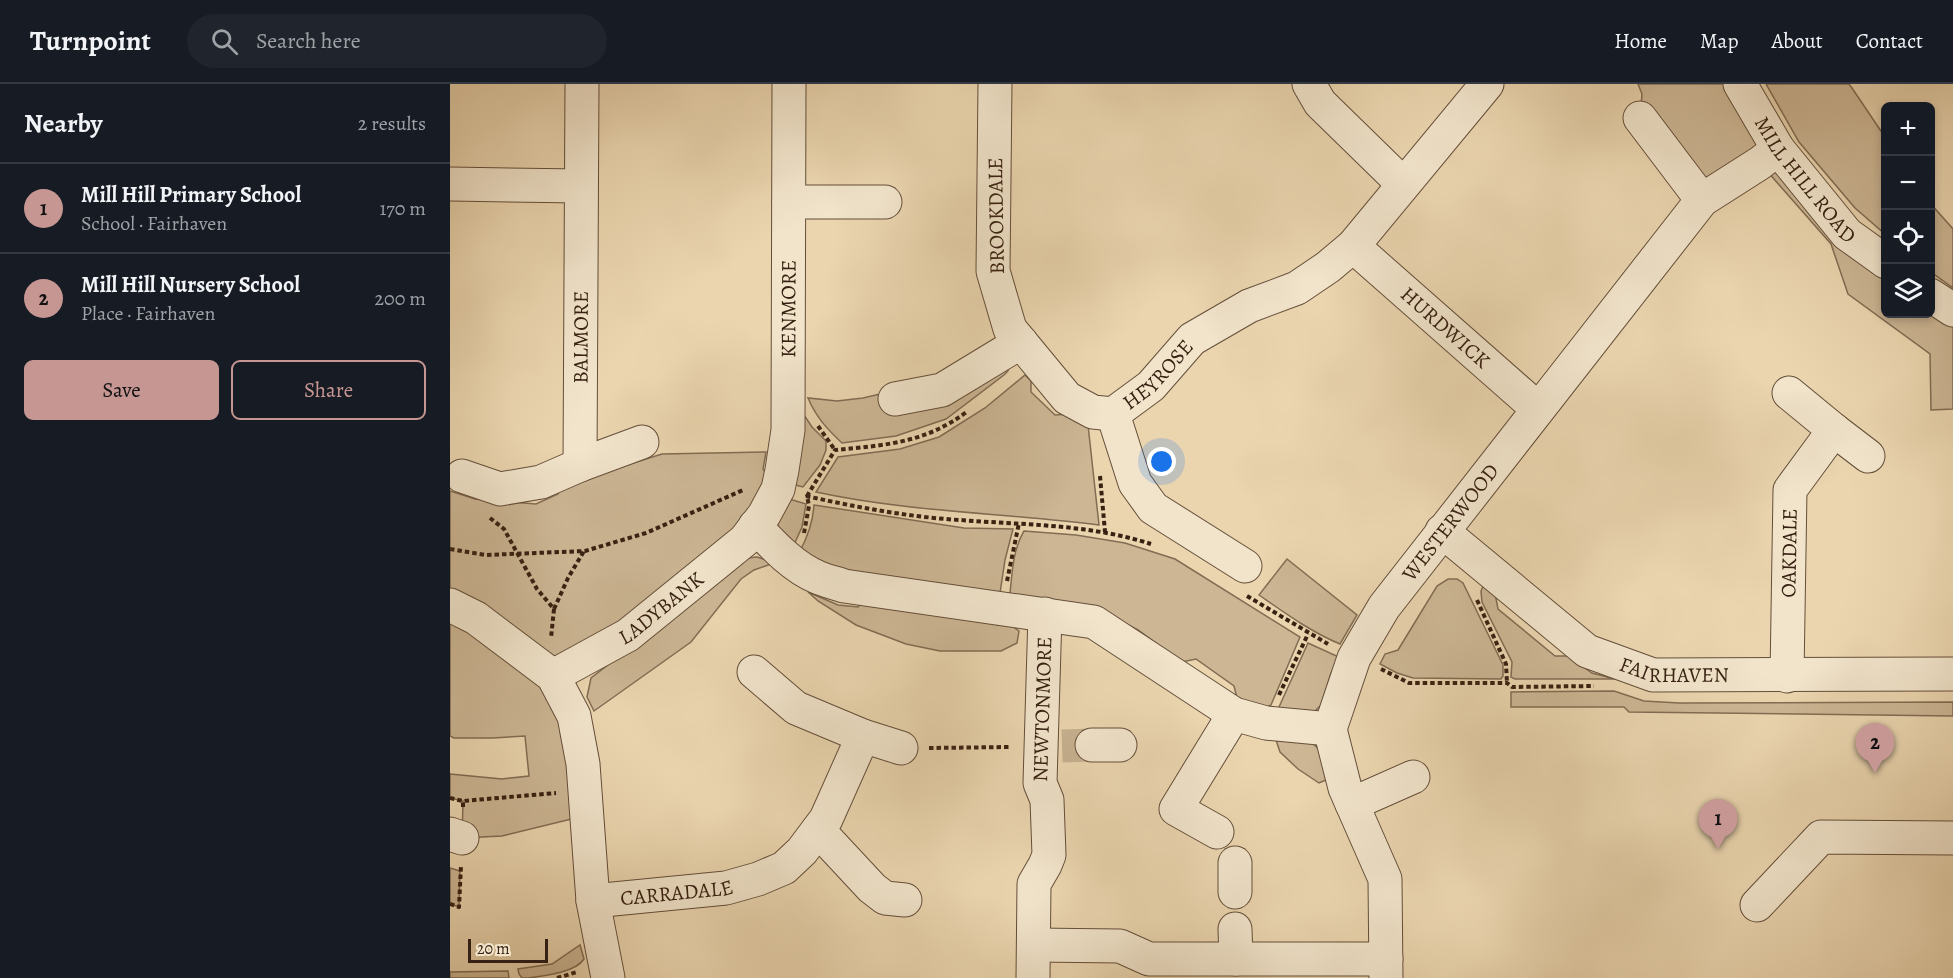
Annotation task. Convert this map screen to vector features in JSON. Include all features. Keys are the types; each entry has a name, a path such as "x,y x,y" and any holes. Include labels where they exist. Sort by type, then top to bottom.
{"street":[{"name":"BALMORE","path":"580,465 582,84"},
{"name":"KENMORE","path":"755,526 789,485 789,84"},
{"name":"BROOKDALE","path":"995,84 993,271 1010,329 1067,398 1093,412 1113,414"},
{"path":"1309,84 1320,103 1403,184"},
{"path":"1353,246 1487,84"},
{"name":"MILL HILL ROAD","path":"1740,84 1778,149 1847,234 1881,258"},
{"path":"1640,118 1702,200"},
{"name":"WESTERWOOD","path":"1330,729 1354,658 1384,607 1442,531 1702,200 1778,149"},
{"path":"450,184 581,186"},
{"path":"789,202 885,202"},
{"name":"HURDWICK","path":"1353,246 1538,409"},
{"name":"HEYROSE","path":"1244,580 1153,508 1135,483 1113,414 1151,387 1192,339 1249,306 1297,288 1328,267 1353,246"},
{"path":"1935,298 1953,310"},
{"path":"895,399 942,390 1021,342"},
{"path":"1789,393 1868,456"},
{"name":"OAKDALE","path":"1787,676 1790,490 1834,430"},
{"path":"462,476 500,489 541,482 642,442"},
{"name":"NEWTONMORE","path":"755,526 791,561 815,576 844,586 1094,622 1234,714 1266,723 1330,729"},
{"name":"LADYBANK","path":"548,672 628,635 745,540 755,526"},
{"name":"FAIRHAVEN","path":"1442,531 1587,651 1653,675 1953,674"},
{"path":"450,605 476,618 548,672 574,716 586,791 592,902"},
{"name":"NEWTONMORE","path":"1033,978 1034,884 1049,855 1047,800 1040,783 1079,746 1045,614"},
{"path":"754,672 796,708 863,736 901,748"},
{"path":"1217,832 1176,809 1234,714"},
{"path":"1034,945 1120,946 1149,959 1235,944 1386,969 1385,879 1345,788 1330,729"},
{"name":"CARRADALE","path":"608,978 592,902 726,888 758,879 784,868 802,851 826,819 863,736"},
{"path":"1352,804 1413,777"},
{"path":"818,830 872,888 885,898 905,900"},
{"path":"1757,905 1821,837 1953,838"}],"path":[{"path":"450,549 486,555 585,550 646,533 716,503 789,485 835,450 890,445 924,436 951,424 970,410"},
{"path":"789,485 880,511 1105,532 1156,545"},
{"path":"485,514 504,529 537,589 554,609"},
{"path":"1003,608 1009,565 1019,523"},
{"path":"548,672 554,609 568,578 585,550"},
{"path":"1483,566 1469,582 1506,664 1507,683"},
{"path":"1244,580 1308,634 1354,658"},
{"path":"1266,723 1308,634"},
{"path":"901,748 1079,746"},
{"path":"450,798 463,801 586,791"},
{"path":"450,904 459,907 456,836 463,801"}],"shaded area":[{"path":"1638,84 1740,84 1881,257 1881,318 1935,318 1935,313 1953,310 1953,409 1931,410 1930,354 1848,294 1831,244 1760,163 1702,200 1640,118 1642,94"},
{"path":"1766,84 1849,84 1881,131 1881,231 1855,208 1799,142"},
{"path":"1935,209 1953,229 1953,288 1935,275"},
{"path":"1009,364 1008,371 1004,375 946,419 896,436 842,443 822,422 808,398 837,401 863,398"},
{"path":"1025,375 1031,381 1031,392 1055,415 1068,414 1088,425 1099,525 886,504 816,492 838,457 900,449 939,437 985,408"},
{"path":"802,412 812,427 826,441 826,450 820,465 803,487 791,484"},
{"path":"766,452 763,469 778,489 764,515 553,676 588,815 502,836 462,838 463,801 450,798 450,774 502,779 529,776 525,736 454,738 450,736 450,491 475,499 536,504 558,494 562,485 662,454"},
{"path":"786,498 806,504 802,527 793,547 778,530 778,519"},
{"path":"814,505 964,528 1013,529 1000,593 843,572 800,551 810,529"},
{"path":"1024,531 1076,535 1125,543 1175,559 1300,637 1271,705 1265,708 1237,698 1234,686 1196,659 1182,662 1138,630 1105,613 1010,594 1015,553"},
{"path":"757,557 771,564 754,570 741,579 691,642 594,711 587,697 591,678 747,558"},
{"path":"1287,559 1357,615 1340,644 1308,628 1259,595"},
{"path":"1448,579 1457,579 1463,583 1503,665 1501,679 1413,678 1380,664 1385,654 1398,650 1437,586"},
{"path":"1484,584 1495,593 1498,609 1555,656 1568,656 1592,673 1615,679 1515,679 1511,677 1512,662 1482,602 1481,591"},
{"path":"808,592 838,605 858,607 864,600 998,616 997,625 1012,626 1019,631 1017,643 1001,651 940,651 906,644 856,625"},
{"path":"1308,643 1341,658 1331,673 1321,705 1311,715 1282,715 1279,707"},
{"path":"1614,691 1644,701 1679,703 1953,702 1953,716 1629,712 1624,707 1511,707 1511,692"},
{"path":"1275,737 1312,743 1322,752 1326,780 1319,783 1298,769 1280,752"},
{"path":"450,868 460,871 459,907 450,904"},
{"path":"580,945 584,959 574,968 528,978 522,978 519,974 518,969 552,964"},
{"path":"508,971 509,978 450,978 450,972"}],"tunnel":[{"path":"1062,746 1092,745"}],"place":[{"name":"Mill Hill Nursery School","path":"1875,773"},
{"name":"Mill Hill Primary School","path":"1718,849"}]}
